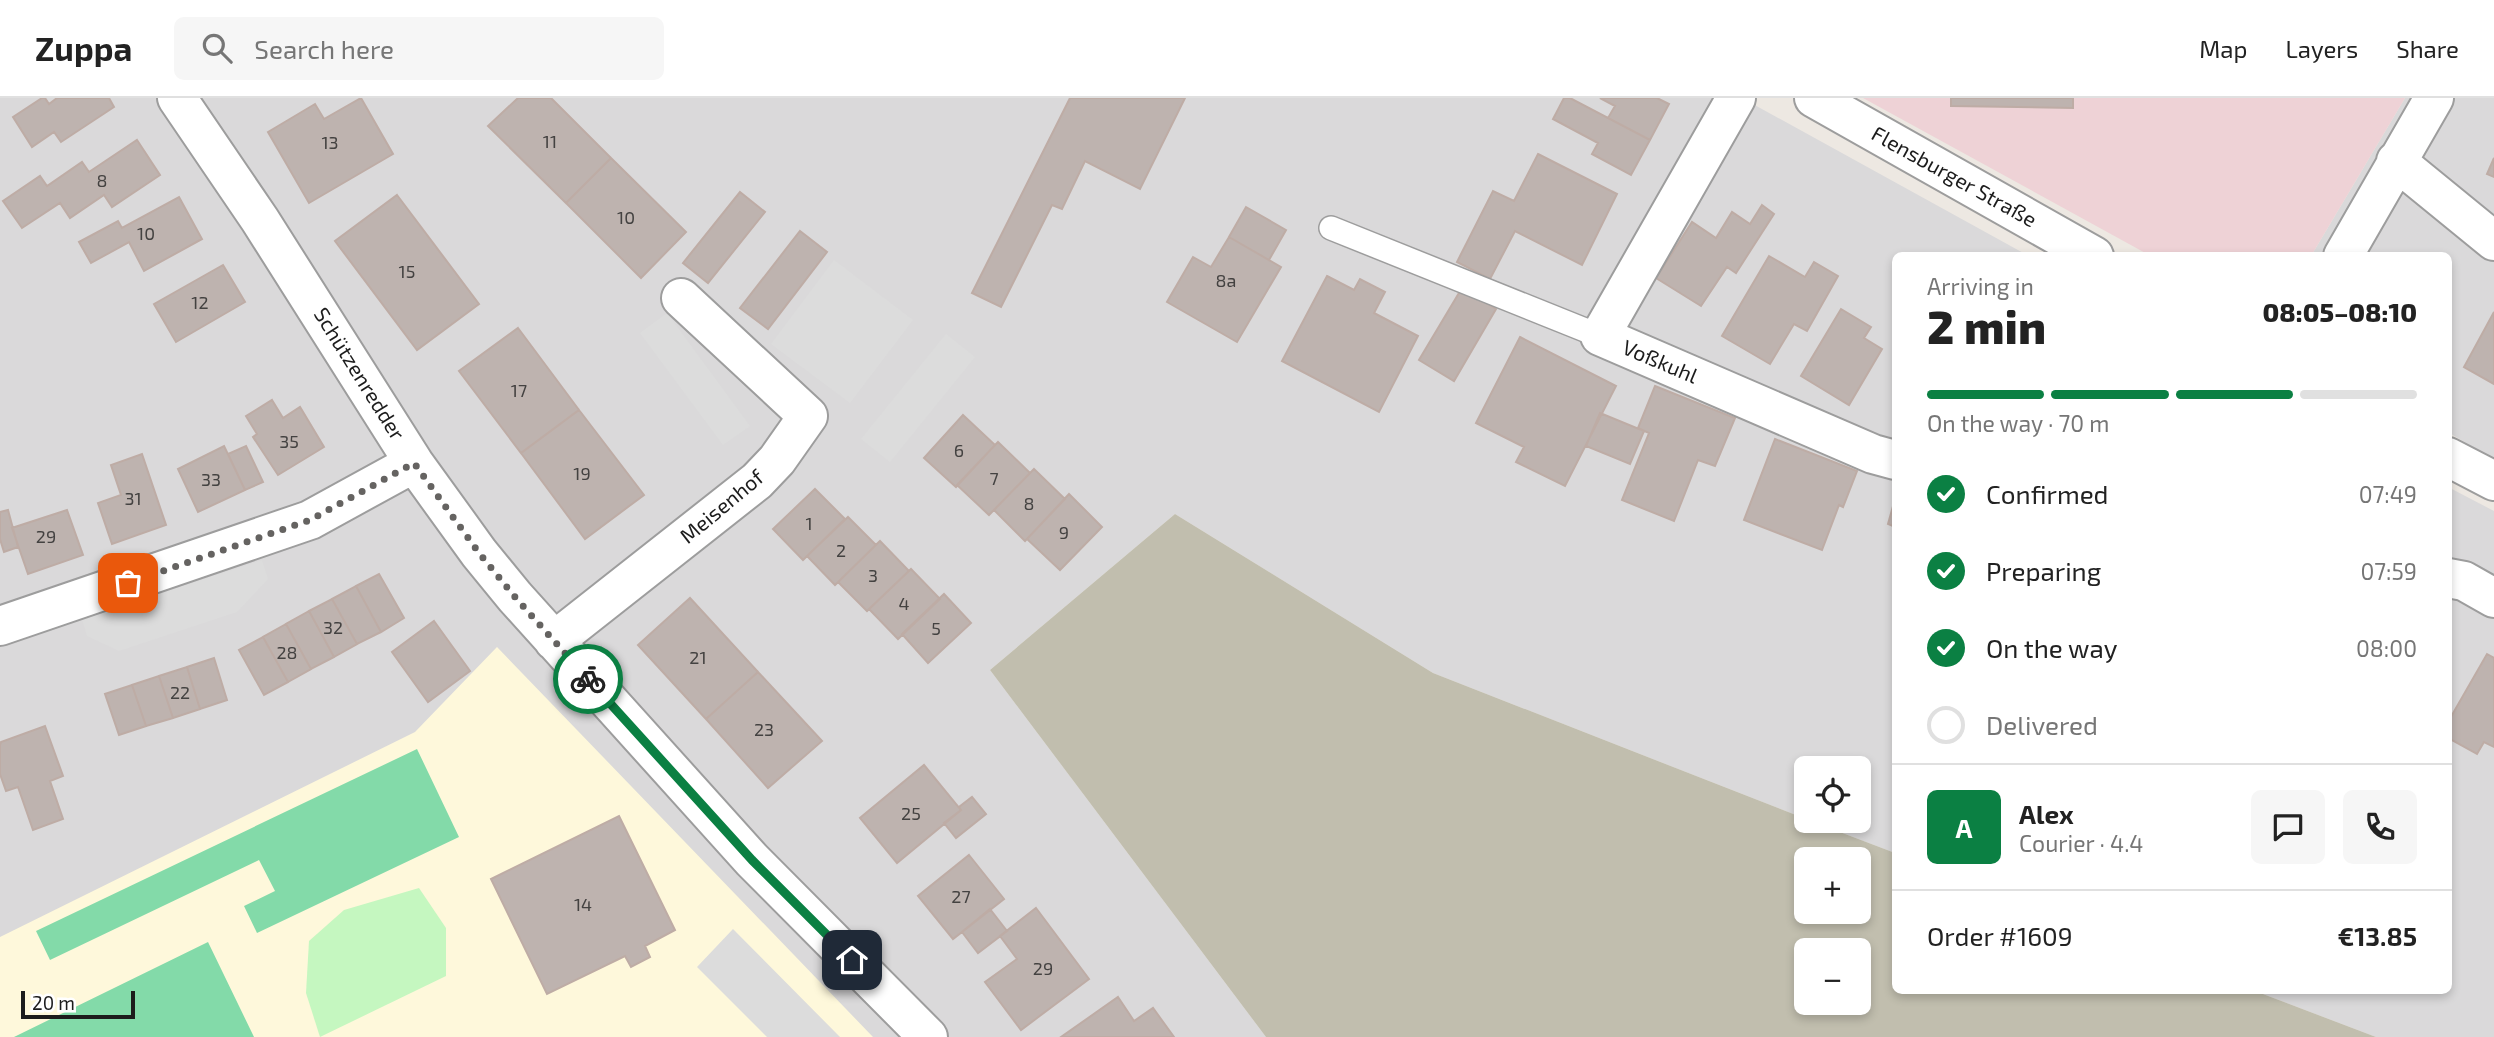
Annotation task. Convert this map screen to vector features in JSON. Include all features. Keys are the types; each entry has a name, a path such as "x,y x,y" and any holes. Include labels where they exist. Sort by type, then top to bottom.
{"street":[{"name":"Schützenredder","path":"177,98 260,220 414,463 479,553 554,641 752,860 928,1037"},
{"name":"Voßkuhl","path":"1736,98 1600,336 1873,454 1892,459"},
{"name":"Flensburger Straße","path":"1814,98 2087,252"},
{"path":"2345,252 2434,98"},
{"path":"2396,161 2494,241"},
{"name":"Meisenhof","path":"554,641 757,481 777,460 808,416 681,298"},
{"path":"2452,459 2494,481"},
{"path":"0,626 310,520 414,463"},
{"path":"2452,579 2464,581 2494,598"}],"lane":[{"path":"1331,228 1600,336"}],"shaded area":[{"path":"0,98 1742,98 2022,252 1892,252 1892,852 1842,833 1871,833 1871,756 1794,756 1794,814 1433,673 1175,514 990,670 1266,1037 0,1037"},
{"path":"1863,98 2405,98 2313,252 2144,252"},
{"path":"2405,98 2494,98 2494,460 2452,434 2452,252 2313,252"},
{"path":"834,260 913,320 850,403 771,344"},
{"path":"667,313 750,426 723,445 640,333"},
{"path":"946,334 975,357 890,462 861,439"},
{"path":"2452,489 2494,511 2494,1037 2376,1037 2263,994 2452,994"},
{"path":"1175,514 1433,673 1794,814 1794,833 1842,833 1892,852 1892,994 2263,994 2376,1037 1266,1037 990,670"},
{"path":"262,560 268,579 237,612 119,651 87,636 82,619"},
{"path":"497,647 873,1037 0,1037 0,937 415,732"},
{"path":"733,929 840,1037 767,1037 697,967"}],"green space":[{"path":"417,749 459,837 257,933 244,906 275,891 259,860 50,960 36,931"},
{"path":"419,888 446,928 446,976 320,1037 306,993 309,941 344,910"},
{"path":"208,942 254,1037 14,1037"}],"building":[{"path":"42,98 49,104 57,98 109,98 114,107 61,142 54,132 32,147 13,117"},
{"path":"361,98 393,154 309,203 268,132 315,104 324,119"},
{"path":"518,98 551,98 611,158 566,203 488,126"},
{"path":"1070,98 1185,98 1140,189 1085,161 1062,209 1052,205 1001,307 972,293"},
{"path":"1564,98 1570,98 1650,140 1631,175 1592,154 1598,143 1553,119"},
{"path":"1600,98 1657,98 1669,104 1650,140 1608,118 1615,106"},
{"path":"1951,98 2073,98 2073,108 1951,106"},
{"path":"137,140 160,175 112,207 104,195 70,218 60,203 22,228 3,201 40,176 47,186 82,162 89,172"},
{"path":"1538,154 1617,194 1582,265 1515,231 1490,279 1457,262 1493,191 1514,201"},
{"path":"611,158 686,232 641,278 566,203"},
{"path":"2494,158 2494,177 2487,174"},
{"path":"740,192 765,212 708,283 683,263"},
{"path":"397,195 479,304 417,350 335,241"},
{"path":"179,197 202,239 144,271 129,242 91,263 79,242 118,221 122,228"},
{"path":"1762,205 1774,214 1736,273 1727,267 1701,306 1656,278 1692,222 1716,238 1732,212 1750,224"},
{"path":"1246,207 1286,230 1269,260 1229,237"},
{"path":"800,231 827,252 768,329 740,308"},
{"path":"1229,237 1281,267 1237,342 1167,302 1193,257 1211,267"},
{"path":"1769,256 1805,277 1814,262 1838,276 1807,331 1794,324 1770,364 1722,336"},
{"path":"223,265 245,302 176,342 154,304"},
{"path":"1327,276 1354,290 1360,279 1385,292 1374,313 1418,336 1379,412 1282,361"},
{"path":"1462,288 1496,309 1454,381 1419,360"},
{"path":"1841,309 1871,327 1864,338 1882,349 1849,405 1801,376"},
{"path":"2494,312 2494,384 2464,367"},
{"path":"518,328 579,410 521,453 459,371"},
{"path":"1520,337 1616,386 1565,486 1516,462 1524,447 1476,423"},
{"path":"1655,386 1735,418 1715,466 1698,460 1674,521 1622,500 1649,433 1638,428"},
{"path":"272,400 283,418 300,407 324,447 278,475 253,437 257,434 246,416"},
{"path":"579,410 644,495 585,539 521,453"},
{"path":"1600,413 1644,431 1630,464 1586,446"},
{"path":"963,415 995,445 956,487 924,458"},
{"path":"1775,439 1857,471 1843,507 1839,505 1822,550 1744,520"},
{"path":"998,442 1030,473 989,515 957,485"},
{"path":"224,446 245,490 198,512 178,469"},
{"path":"246,446 263,482 245,490 228,454"},
{"path":"142,454 166,525 112,544 98,503 121,495 111,465"},
{"path":"1034,469 1065,499 1025,541 994,510"},
{"path":"815,489 845,519 803,560 773,529"},
{"path":"1069,494 1102,527 1060,570 1027,539"},
{"path":"8,510 18,547 4,552 0,539 0,512"},
{"path":"67,510 83,555 28,574 12,528"},
{"path":"1892,510 1892,526 1888,524"},
{"path":"848,517 876,545 835,585 807,556"},
{"path":"880,541 909,571 867,611 838,582"},
{"path":"911,569 940,599 898,639 869,609"},
{"path":"379,574 404,618 381,632 356,586"},
{"path":"356,586 381,632 357,644 332,599"},
{"path":"944,594 971,623 928,663 902,634"},
{"path":"690,598 758,672 706,719 638,645"},
{"path":"332,599 357,644 334,657 309,611"},
{"path":"309,611 334,657 311,669 286,624"},
{"path":"434,621 470,671 428,702 392,652"},
{"path":"286,624 311,669 288,682 263,637"},
{"path":"263,637 288,682 264,695 239,650"},
{"path":"2487,654 2494,658 2494,747 2484,742 2477,754 2452,740 2452,715"},
{"path":"214,658 227,700 200,709 187,667"},
{"path":"187,667 200,709 173,718 159,676"},
{"path":"758,672 822,741 768,788 706,719"},
{"path":"159,676 173,718 146,726 132,685"},
{"path":"132,685 146,726 119,735 105,694"},
{"path":"45,726 63,776 50,781 63,819 33,830 18,787 6,791 0,774 0,745 1,742"},
{"path":"924,765 961,810 897,863 860,818"},
{"path":"972,797 986,814 956,838 944,823"},
{"path":"619,816 675,930 645,946 650,957 631,967 625,956 547,994 491,879"},
{"path":"969,855 1004,899 953,939 918,896"},
{"path":"1036,908 1089,979 1021,1030 985,982 1017,959 1000,936"},
{"path":"990,909 1007,931 978,953 962,932"},
{"path":"1118,997 1134,1021 1153,1008 1174,1037 1061,1037"}],"way so far":[{"path":"128,583 310,520 414,463 479,553 588,679"}],"route":[{"path":"588,679 752,860 852,960"}]}
